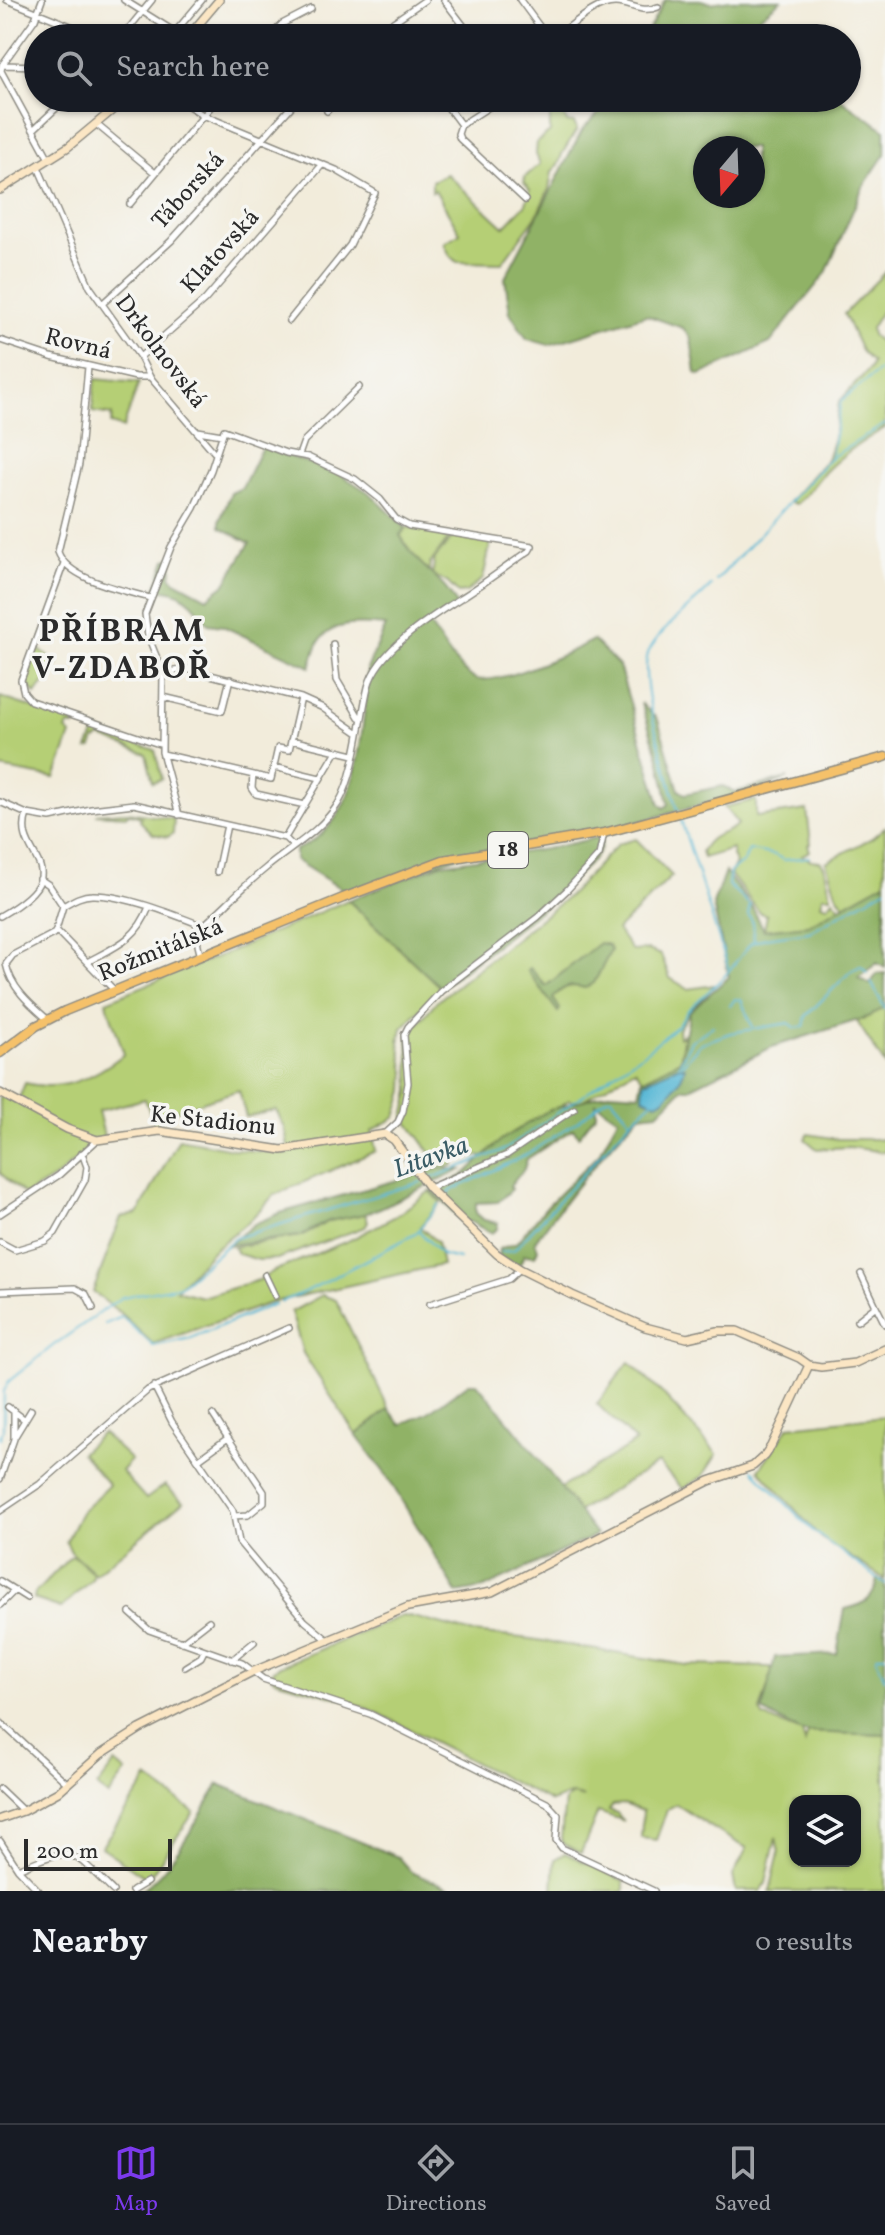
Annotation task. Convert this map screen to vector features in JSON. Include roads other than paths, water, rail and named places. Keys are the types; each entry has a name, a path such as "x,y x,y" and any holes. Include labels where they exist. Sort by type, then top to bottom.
{"main road":[{"name":"18","path":"604,833 885,757"},
{"name":"Rožmitálská","path":"0,1053 48,1020 443,860 604,833"}],"street":[{"path":"7,0 67,24"},
{"path":"30,24 42,0"},
{"path":"124,0 163,24"},
{"path":"132,24 152,0"},
{"path":"182,24 202,0"},
{"path":"199,24 219,0"},
{"path":"389,24 425,0"},
{"path":"444,0 462,24"},
{"path":"520,0 540,24"},
{"path":"573,24 604,5 621,3 640,9 658,7"},
{"path":"282,24 311,9"},
{"path":"24,33 2,65 2,75 50,159"},
{"path":"2,65 24,66"},
{"path":"33,130 52,112"},
{"path":"0,190 50,159 110,112"},
{"path":"198,112 349,176 375,193 350,245 289,321"},
{"path":"130,204 206,112"},
{"name":"Táborská","path":"102,304 171,241 286,112"},
{"path":"451,112 461,125"},
{"path":"481,112 461,125 460,139 525,200"},
{"path":"96,124 155,173"},
{"name":"Klatovská","path":"140,357 205,300 322,165"},
{"name":"Drkolnovská","path":"38,167 85,278 140,357 150,377 215,453"},
{"name":"Rovná","path":"0,340 88,367 150,377"},
{"path":"88,367 79,464 58,552 64,563 76,572 150,598"},
{"path":"299,455 304,441 359,387"},
{"path":"197,431 223,433 299,455 355,479 380,499 401,523 419,529 532,546 529,551 432,614 408,634 372,676 348,781 339,803 327,820 292,845 203,926 197,940 201,957"},
{"path":"179,815 163,754 163,673 146,628 145,614 171,547 209,474 223,433"},
{"path":"64,563 21,680 24,693 31,701 162,745"},
{"path":"333,644 337,680 360,718"},
{"path":"163,673 187,669 301,698 321,707 357,732"},
{"path":"163,697 222,711 230,679"},
{"path":"163,754 271,779 278,748 289,750 301,698"},
{"path":"291,740 354,755"},
{"path":"285,838 337,751"},
{"path":"274,767 320,778"},
{"path":"254,775 252,788 256,794 305,805"},
{"path":"0,802 27,814 58,818 91,809 134,804 285,838 292,845"},
{"path":"0,916 27,900 40,879 38,858 25,833 27,814"},
{"path":"217,872 227,825"},
{"path":"604,833 599,855 567,890 538,917 441,991 408,1027 404,1035 408,1072 403,1111 398,1122 385,1134 394,1140 428,1186 497,1254 572,1295 663,1333 687,1338 718,1331 737,1331 809,1365 821,1367 855,1363 885,1349"},
{"path":"40,879 49,885 63,906"},
{"path":"48,1020 25,999 6,964 13,955 56,930 63,906 81,896 104,895 203,926"},
{"path":"89,961 137,931 149,907"},
{"path":"56,930 115,991"},
{"name":"Ke Stadionu","path":"0,1093 67,1129 97,1140 160,1131 282,1150 385,1134"},
{"path":"428,1186 507,1155 574,1109"},
{"path":"0,1214 54,1179 97,1140"},
{"path":"0,1242 15,1250 51,1238 85,1180 87,1167 82,1153"},
{"path":"430,1304 509,1279 520,1269"},
{"path":"861,1274 885,1324"},
{"path":"265,1275 275,1296"},
{"path":"0,1291 75,1288 86,1294 93,1308"},
{"path":"857,1321 876,1306"},
{"path":"0,1511 40,1484 154,1386 289,1328"},
{"path":"0,1819 23,1811 68,1784 116,1744 254,1671 408,1607 492,1592 709,1481 753,1466 771,1446 809,1365"},
{"path":"154,1386 172,1422 234,1516 239,1542 305,1621 329,1641"},
{"path":"14,1439 11,1409 24,1419"},
{"path":"0,1479 14,1439 31,1410"},
{"path":"213,1415 265,1495 264,1502 248,1515 234,1516"},
{"path":"199,1459 228,1438"},
{"path":"0,1581 27,1598"},
{"path":"0,1605 15,1590"},
{"path":"130,1613 149,1630 232,1660 263,1679 327,1698 384,1720 547,1803 558,1815 556,1840 562,1848 654,1891"},
{"path":"181,1642 209,1621"},
{"path":"232,1660 254,1642"},
{"path":"185,1667 201,1657 204,1651"},
{"path":"0,1722 68,1784"},
{"path":"0,1789 23,1811"},
{"path":"0,1841 18,1869 39,1891"},
{"path":"18,1869 56,1853 71,1855 113,1891"},
{"path":"132,1891 147,1882"}],"water":[{"path":"679,1066 685,1067 684,1072 666,1097 657,1103 643,1097 646,1081"}],"waterway":[{"path":"716,581 831,457 841,401 881,369"},
{"path":"832,457 885,424"},
{"path":"678,811 650,703 646,662 650,649 662,633 711,586"},
{"path":"680,817 728,968"},
{"path":"754,941 752,921 748,915 750,905 728,885 730,872 744,861 749,850 784,860 809,857"},
{"name":"Litavka","path":"427,1180 506,1149 648,1050 678,1025 688,1010 723,978 751,943 809,932 885,889"},
{"path":"682,1065 700,1044 730,1033 789,1023 796,1028 804,1027 806,1016 851,971 861,966 867,973"},
{"path":"871,982 885,1009"},
{"path":"730,1006 735,999 741,1000 753,1028"},
{"path":"679,1065 691,1041 713,1026"},
{"path":"445,1198 452,1190 524,1156 578,1121 605,1099 611,1097 631,1121 653,1101"},
{"path":"501,1252 514,1250 630,1122"},
{"name":"Litavka","path":"0,1438 4,1391 9,1381 122,1297 180,1286 235,1238 421,1182"},
{"path":"281,1302 415,1234 439,1204"},
{"path":"419,1231 442,1255 459,1259"},
{"path":"105,1324 122,1317 153,1346 191,1338 275,1304"},
{"path":"753,1470 813,1531 885,1584"},
{"path":"885,1656 876,1658 885,1679"}],"district":[{"name":"PŘÍBRAM V-ZDABOŘ","path":"122,652"}]}
